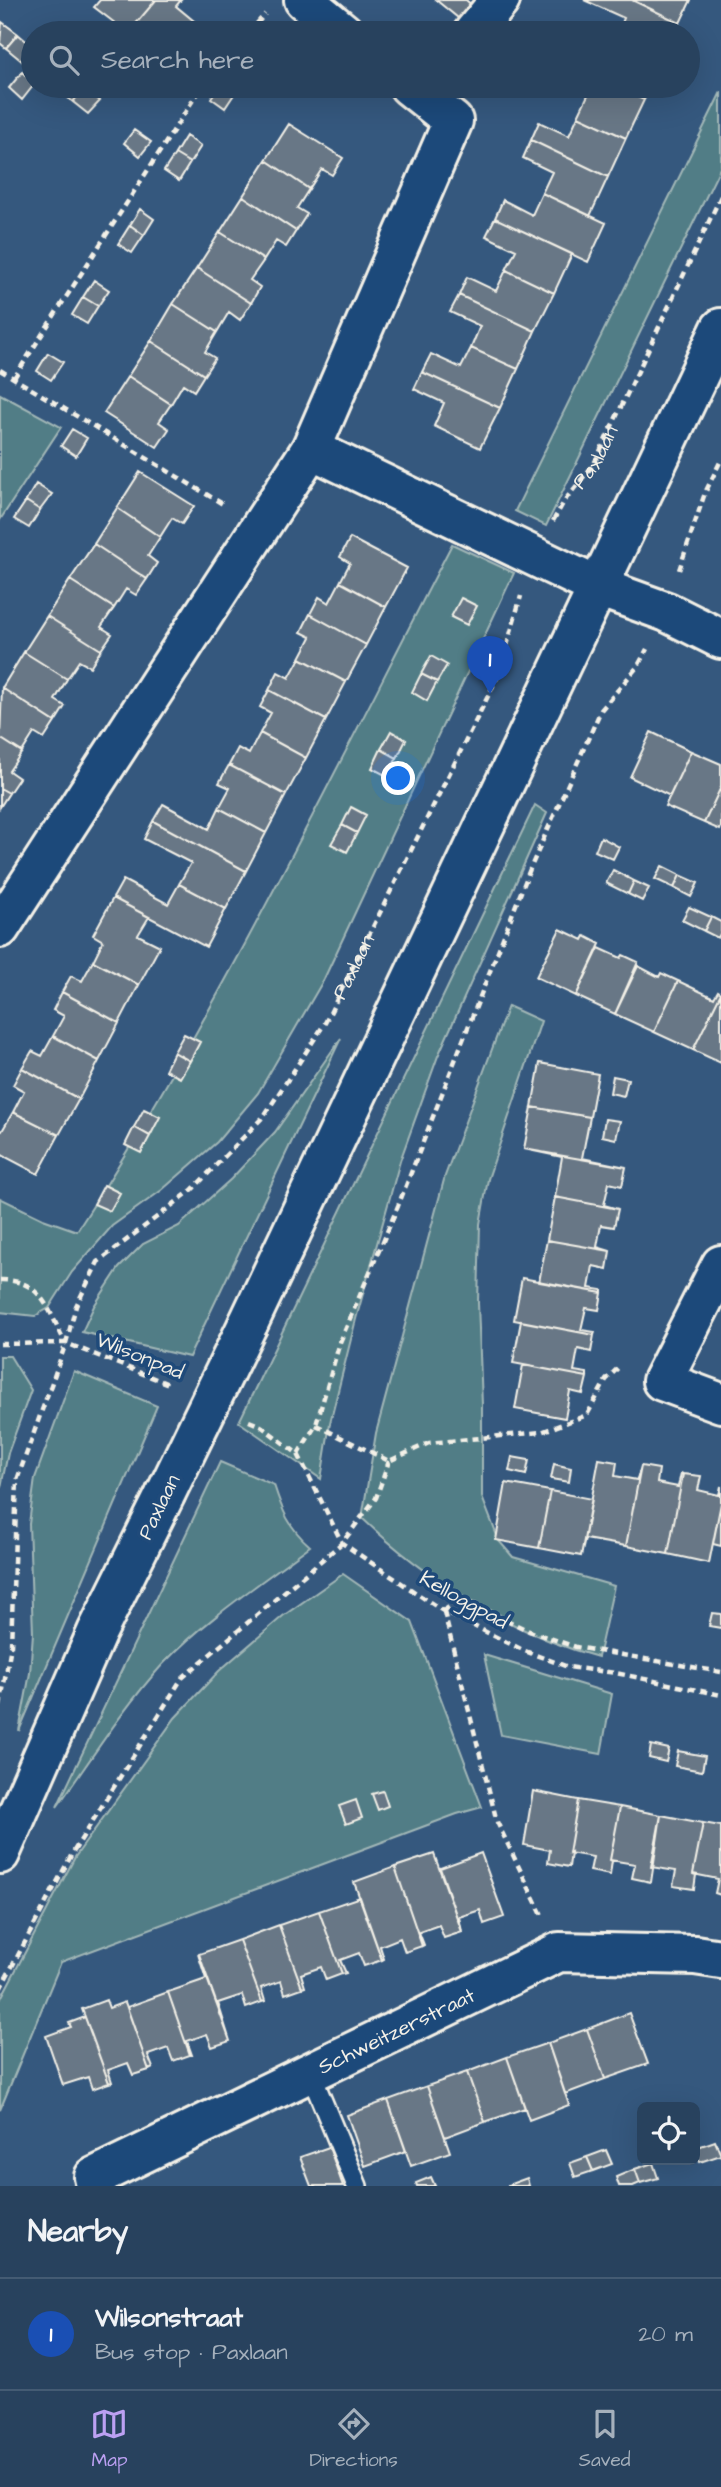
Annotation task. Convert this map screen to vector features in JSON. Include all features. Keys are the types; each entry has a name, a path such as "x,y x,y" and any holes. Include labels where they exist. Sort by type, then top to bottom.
{"street":[{"path":"304,0 329,21"},
{"path":"483,21 500,0"},
{"path":"0,928 311,449 453,121 429,98"},
{"name":"Paxlaan","path":"0,1854 97,1632 248,1324 721,328"},
{"path":"311,449 598,587 667,612 721,639"},
{"path":"721,1265 662,1381 721,1403"},
{"name":"Schweitzerstraat","path":"96,2186 94,2177 559,1952 695,1955 721,1959"}],"lane":[{"path":"310,2072 357,2186"}],"path":[{"path":"14,378 194,98"},
{"name":"Paxlaan","path":"0,1706 11,1646 18,1480 66,1343 76,1306 98,1262 192,1190 264,1116 325,1023 499,674 534,555 565,500 594,464 721,196"},
{"path":"0,370 260,526"},
{"path":"298,1454 316,1425 340,1342 398,1206 530,869 601,710 638,666 667,612 685,548 705,493 721,460"},
{"path":"0,1280 15,1279 37,1290 66,1343"},
{"name":"Wilsonpad","path":"0,1343 66,1343 177,1388"},
{"path":"0,1989 72,1854 182,1678 342,1543 376,1498 388,1461 429,1443 541,1432 587,1415 606,1380 623,1363 662,1381"},
{"name":"Kelloggpad","path":"237,1415 261,1426 298,1454 342,1543 443,1611 525,1651 568,1667 616,1673 721,1695"},
{"path":"316,1425 388,1461"},
{"path":"559,1952 497,1822 443,1611 461,1598 529,1631 576,1647 721,1672"}],"green space":[{"path":"721,92 721,166 546,526 515,511"},
{"path":"0,394 61,427 0,520"},
{"path":"452,544 514,573 324,979 258,1093 217,1142 162,1190 112,1226 72,1272 49,1308 35,1316 0,1312 0,1198 43,1219 77,1231 178,1064 273,892"},
{"path":"535,805 547,813 438,1056 400,1161 330,1423 321,1479 239,1422"},
{"path":"508,1006 541,1021 488,1179 480,1224 478,1303 482,1497 499,1541 513,1557 614,1586 598,1657 534,1634 472,1602 414,1562 362,1518 376,1433 445,1176"},
{"path":"341,1038 189,1357 82,1332 94,1306 119,1268 143,1244 179,1226 231,1179 275,1132"},
{"path":"0,1356 10,1356 31,1390 8,1453 0,1492"},
{"path":"74,1371 157,1406 19,1731 30,1673 33,1633 29,1524 35,1478"},
{"path":"220,1462 274,1485 287,1518 310,1546 215,1617 163,1664 121,1716 57,1807"},
{"path":"343,1574 412,1622 482,1807 61,1962 0,2110 0,2000 75,1857 175,1718 219,1671 283,1616"},
{"path":"484,1655 612,1694 601,1754 501,1735"}],"building":[{"path":"100,0 156,0 138,21 112,21 94,7"},
{"path":"156,0 181,0 176,6 194,21 138,21"},
{"path":"436,0 466,0 475,8 462,21"},
{"path":"584,0 632,0 676,21 623,21 624,18"},
{"path":"632,0 691,0 681,21"},
{"path":"2,22 18,34 6,48 0,43"},
{"path":"18,34 21,37 21,60 6,48"},
{"path":"21,73 22,100 9,88"},
{"path":"76,98 96,98 100,101 88,114 73,102"},
{"path":"211,98 232,98 225,108"},
{"path":"587,98 644,100 626,138 578,116"},
{"path":"578,116 626,138 608,177 531,140 539,122 569,136"},
{"path":"289,124 343,158 332,175 322,169 309,189 266,160"},
{"path":"134,130 151,142 140,156 124,143"},
{"path":"186,136 201,146 190,163 175,154"},
{"path":"531,140 608,177 590,216 542,193 552,172 523,158"},
{"path":"175,154 190,163 179,181 164,171"},
{"path":"266,160 309,189 297,208 307,214 296,231 243,196"},
{"path":"542,193 606,223 588,262 495,218 503,200 532,215"},
{"path":"243,196 296,231 286,247 276,241 264,260 220,232"},
{"path":"140,209 154,219 144,235 130,225"},
{"path":"495,218 572,254 554,293 506,270 516,250 486,236"},
{"path":"130,225 144,235 132,253 118,244"},
{"path":"220,232 264,260 250,280 260,287 251,303 197,268"},
{"path":"197,268 251,303 240,320 229,312 217,332 173,304"},
{"path":"506,270 554,293 535,331 459,295 467,277 496,291"},
{"path":"94,280 109,290 98,306 83,297"},
{"path":"459,295 535,331 518,369 471,348 480,326 450,312"},
{"path":"83,297 98,306 87,324 72,315"},
{"path":"173,304 217,332 205,352 215,358 204,375 151,341"},
{"path":"151,341 204,375 194,391 183,384 171,404 128,376"},
{"path":"471,348 518,369 500,408 422,372 431,354 461,368"},
{"path":"48,353 63,362 51,380 37,371"},
{"path":"422,372 500,408 480,448 434,426 444,403 414,389"},
{"path":"128,376 171,404 159,422 169,429 157,447 104,413"},
{"path":"72,429 87,438 76,456 61,446"},
{"path":"140,472 194,506 182,524 172,518 160,537 117,508"},
{"path":"36,484 52,494 40,510 26,501"},
{"path":"26,501 40,510 29,528 14,519"},
{"path":"117,508 160,537 148,556 157,563 147,579 94,544"},
{"path":"350,538 407,568 386,607 340,582 350,563 340,557"},
{"path":"94,544 147,579 136,595 126,589 114,608 70,580"},
{"path":"70,580 114,608 101,627 112,634 101,650 47,616"},
{"path":"340,582 386,607 366,645 310,614 319,597 329,603"},
{"path":"461,598 477,606 467,625 451,617"},
{"path":"310,614 366,645 346,682 300,658 311,637 301,632"},
{"path":"47,616 101,650 90,667 79,661 67,679 24,652"},
{"path":"24,652 67,679 55,700 65,706 55,722 2,688"},
{"path":"431,656 447,665 437,682 421,674"},
{"path":"300,658 346,682 326,720 269,690 278,672 289,678"},
{"path":"421,674 437,682 427,701 412,692"},
{"path":"2,688 55,722 44,739 34,733 22,752 0,738"},
{"path":"269,690 326,720 306,758 260,733 271,713 260,707"},
{"path":"391,731 406,740 397,758 381,749"},
{"path":"651,732 691,751 670,796 630,777"},
{"path":"260,733 306,758 286,795 229,765 238,748 249,754"},
{"path":"0,738 22,752 9,771 19,778 9,793 0,788"},
{"path":"381,749 397,758 387,776 372,768"},
{"path":"691,751 721,764 721,787 704,823 665,806"},
{"path":"229,765 286,795 266,833 219,808 230,788 219,783"},
{"path":"721,787 721,827 720,830 704,823"},
{"path":"0,788 9,793 0,807"},
{"path":"163,804 209,829 219,808 266,833 246,871 153,821"},
{"path":"351,807 366,815 357,833 342,825"},
{"path":"153,821 246,871 226,909 179,884 191,863 144,839"},
{"path":"342,825 357,833 347,852 331,844"},
{"path":"601,837 619,847 613,859 595,851"},
{"path":"662,866 680,875 674,888 655,879"},
{"path":"613,870 634,881 628,894 606,883"},
{"path":"680,875 698,883 691,897 674,888"},
{"path":"123,880 168,904 179,884 226,909 206,947 113,898"},
{"path":"634,881 649,888 642,901 628,894"},
{"path":"113,898 149,917 138,935 160,946 139,985 93,961 103,941 93,935"},
{"path":"689,907 711,917 704,931 682,920"},
{"path":"711,917 721,922 718,938 704,931"},
{"path":"560,929 583,940 585,936 600,944 576,996 536,977"},
{"path":"599,948 638,962 615,1014 576,996"},
{"path":"93,961 139,985 119,1023 62,992 71,976 82,981"},
{"path":"638,966 659,977 661,973 678,981 654,1032 615,1014"},
{"path":"678,981 714,998 718,991 721,993 693,1050 654,1032"},
{"path":"62,992 119,1023 99,1061 53,1036 64,1016 53,1010"},
{"path":"721,993 721,1063 693,1050"},
{"path":"184,1034 200,1042 190,1061 174,1052"},
{"path":"53,1036 99,1061 79,1099 22,1068 32,1051 42,1056"},
{"path":"174,1052 190,1061 180,1078 165,1070"},
{"path":"540,1063 598,1074 590,1117 532,1107"},
{"path":"22,1068 79,1099 59,1135 13,1112 24,1091 13,1085"},
{"path":"613,1076 628,1079 624,1096 610,1093"},
{"path":"532,1107 590,1117 582,1158 626,1167 524,1149"},
{"path":"144,1109 160,1117 150,1136 134,1127"},
{"path":"13,1112 59,1135 38,1174 0,1154 0,1130 2,1131"},
{"path":"605,1119 620,1121 616,1139 602,1136"},
{"path":"134,1127 150,1136 141,1153 125,1145"},
{"path":"524,1149 626,1167 622,1186 609,1183 604,1205 618,1209 555,1197 562,1157"},
{"path":"104,1185 120,1193 110,1211 94,1204"},
{"path":"555,1197 618,1209 614,1227 601,1225 597,1247 610,1251 547,1240"},
{"path":"547,1240 610,1251 607,1269 593,1266 589,1288 602,1290 602,1293 539,1282"},
{"path":"522,1278 602,1293 599,1310 586,1308 581,1330 595,1332 594,1335 514,1320"},
{"path":"521,1321 594,1335 591,1352 578,1349 574,1371 587,1373 587,1377 513,1363"},
{"path":"523,1365 587,1377 583,1394 570,1391 565,1418 515,1409"},
{"path":"512,1457 529,1460 526,1475 509,1471"},
{"path":"599,1459 617,1462 615,1476 637,1480 641,1466 626,1546 585,1539 581,1556"},
{"path":"554,1464 571,1468 569,1482 551,1479"},
{"path":"641,1466 659,1469 657,1483 678,1487 681,1473 683,1474 668,1554 626,1546"},
{"path":"683,1474 701,1476 698,1490 719,1495 721,1486 721,1503 709,1563 668,1554"},
{"path":"506,1483 550,1491 539,1548 496,1540"},
{"path":"550,1491 592,1499 581,1556 539,1548"},
{"path":"721,1503 721,1546 713,1544"},
{"path":"712,1613 721,1614 721,1628 709,1626"},
{"path":"651,1745 669,1749 666,1762 649,1758"},
{"path":"678,1751 705,1756 702,1771 675,1766"},
{"path":"383,1791 388,1806 378,1810 372,1794"},
{"path":"533,1791 578,1800 569,1867 548,1863 550,1850 524,1845"},
{"path":"356,1800 362,1818 346,1824 339,1806"},
{"path":"578,1800 620,1807 610,1860 610,1875 590,1871 593,1857 569,1853"},
{"path":"620,1807 661,1815 651,1882 632,1878 635,1864 610,1860"},
{"path":"661,1815 703,1823 693,1874 696,1875 694,1889 673,1886 676,1871 651,1867"},
{"path":"703,1823 721,1826 721,1895 715,1893 718,1879 693,1874"},
{"path":"481,1853 504,1917 484,1924 480,1910 459,1917 462,1932 440,1868"},
{"path":"434,1854 462,1932 444,1938 439,1925 419,1932 424,1945 422,1946 395,1867"},
{"path":"395,1867 422,1946 405,1952 400,1938 380,1946 384,1959 382,1960 354,1882"},
{"path":"360,1897 382,1960 364,1966 359,1953 340,1960 346,1973 342,1974 319,1911"},
{"path":"319,1911 342,1974 326,1980 321,1967 301,1974 305,1987 302,1988 279,1925"},
{"path":"279,1925 302,1988 285,1994 281,1981 261,1988 265,2001 262,2002 239,1940"},
{"path":"239,1940 262,2002 246,2008 242,1995 218,2003 230,2041 199,1954"},
{"path":"198,1954 230,2041 212,2047 207,2034 187,2041 190,2055 168,1992 206,1979"},
{"path":"168,1992 190,2055 173,2061 168,2048 148,2055 153,2068 149,2070 127,2007"},
{"path":"106,2000 109,2008 125,2002 149,2070 133,2075 128,2063 108,2070 112,2082 109,2083 82,2009"},
{"path":"629,2013 648,2064 605,2079 587,2029"},
{"path":"85,2017 109,2083 92,2089 88,2077 63,2085 46,2036 71,2027 69,2023"},
{"path":"587,2029 605,2079 565,2094 548,2043"},
{"path":"548,2043 569,2105 529,2120 507,2057"},
{"path":"507,2057 525,2108 485,2122 467,2072"},
{"path":"467,2072 485,2122 445,2137 427,2086"},
{"path":"427,2086 450,2152 411,2166 388,2100"},
{"path":"388,2100 406,2151 365,2166 347,2115"},
{"path":"715,2141 721,2155 700,2162 700,2146"},
{"path":"329,2147 343,2186 311,2186 300,2157"},
{"path":"606,2150 612,2164 593,2171 587,2157"},
{"path":"587,2157 593,2171 575,2177 570,2163"},
{"path":"654,2165 658,2178 640,2183 635,2169"},
{"path":"635,2169 640,2183 619,2186 616,2177"},
{"path":"431,2177 435,2186 417,2186 416,2183"},
{"path":"527,2178 529,2186 508,2186 508,2185"}],"place":[{"name":"Wilsonstraat","path":"490,694"}]}
